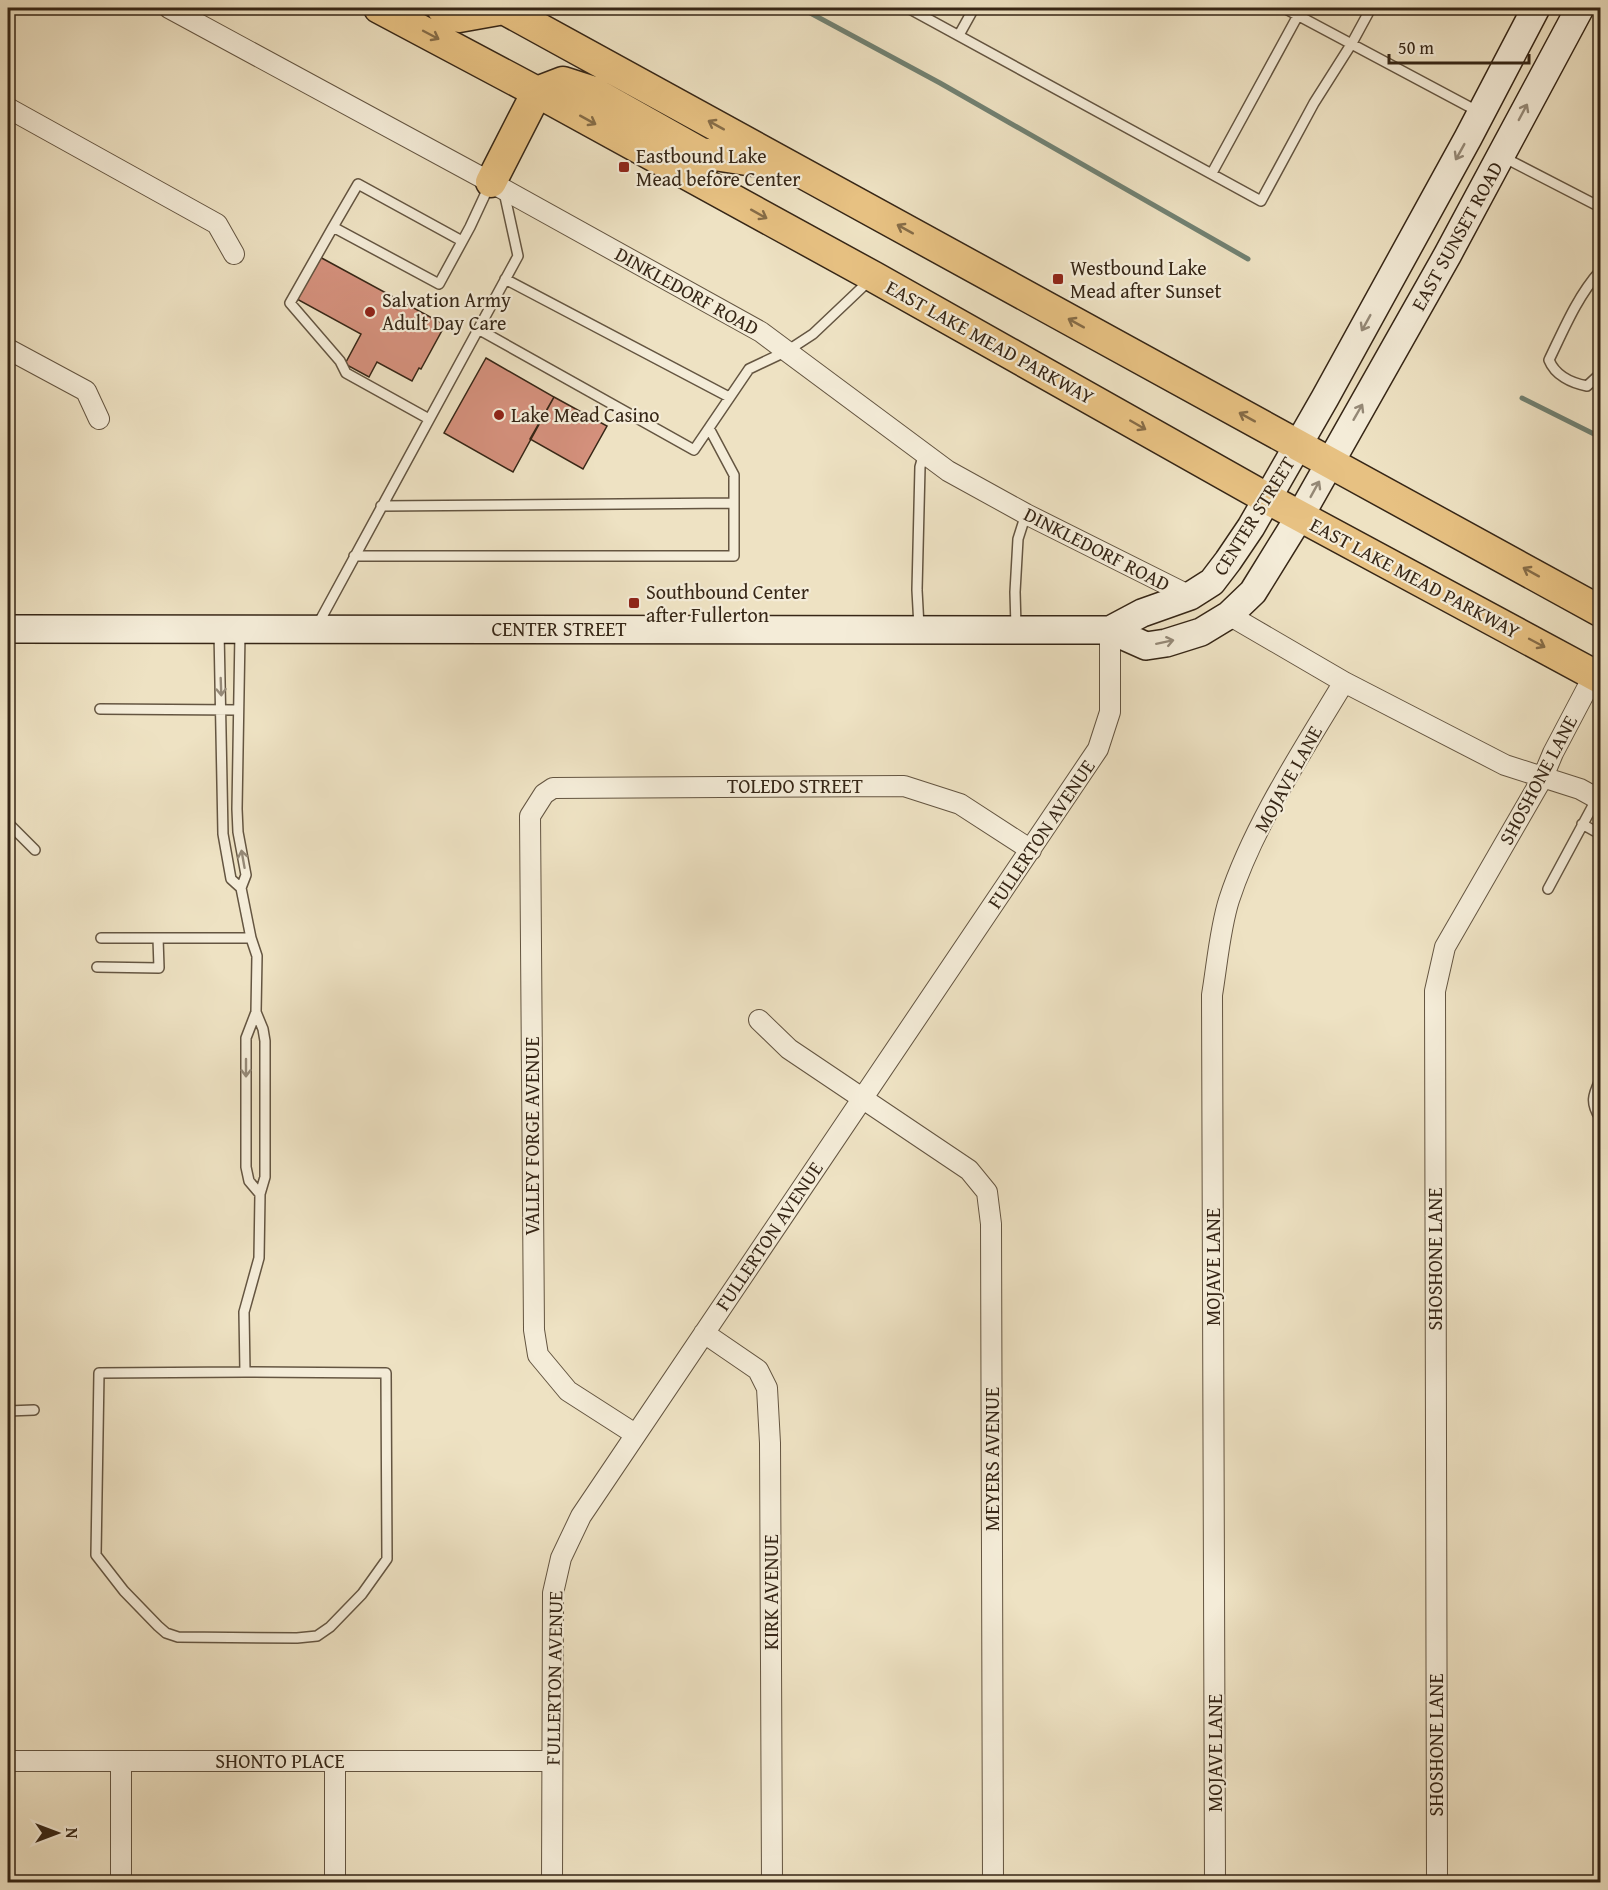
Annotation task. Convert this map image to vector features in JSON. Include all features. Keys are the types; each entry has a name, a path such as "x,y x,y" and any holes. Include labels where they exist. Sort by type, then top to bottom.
{"main road":[{"name":"EAST LAKE MEAD PARKWAY","path":"379,8 874,277 1268,499 1597,676"},
{"path":"442,8 459,17 503,8 1600,610"},
{"path":"497,186 537,92 563,82 591,91 701,153 791,166"}],"street":[{"name":"DINKLEDORF ROAD","path":"169,8 761,332 948,471 1026,514 1190,596"},
{"name":"EAST SUNSET ROAD","path":"1298,445 1481,113 1536,8"},
{"name":"EAST SUNSET ROAD","path":"1330,463 1501,156 1580,8"},
{"path":"8,108 217,224 234,254"},
{"path":"8,349 86,391 99,419"},
{"name":"CENTER STREET","path":"1110,630 1142,613 1190,596 1212,582 1268,499 1298,445"},
{"name":"CENTER STREET","path":"8,629 1110,630 1146,646 1166,643 1201,632 1229,615 1253,592 1330,463"},
{"path":"1229,615 1344,682 1505,765 1580,789 1599,799"},
{"name":"FULLERTON AVENUE","path":"552,1882 553,1593 561,1557 581,1516 635,1434 1098,749 1110,712 1110,630"},
{"name":"SHOSHONE LANE","path":"1437,1882 1435,991 1445,947 1543,777 1553,753 1597,676"},
{"name":"MOJAVE LANE","path":"1215,1882 1212,995 1228,903 1244,858 1344,682"},
{"name":"TOLEDO STREET","path":"544,794 553,788 904,786 960,804 1031,850"},
{"name":"VALLEY FORGE AVENUE","path":"544,794 530,816 534,1330 538,1355 568,1391 635,1434"},
{"name":"MEYERS AVENUE","path":"759,1020 789,1049 969,1170 987,1192 991,1224 993,1882"},
{"name":"KIRK AVENUE","path":"704,1333 758,1370 767,1388 770,1443 772,1882"},
{"name":"SHONTO PLACE","path":"8,1761 552,1761"},
{"path":"121,1761 121,1882"},
{"path":"335,1761 335,1882"}],"lane":[{"path":"908,8 1261,201 1314,103 1371,8"},
{"path":"959,35 974,8"},
{"path":"1284,8 1300,11 1352,43 1481,113"},
{"path":"1212,173 1300,11"},
{"path":"1501,156 1600,207"},
{"path":"429,419 346,373 340,361 290,303 358,184 462,241"},
{"path":"333,227 438,284 497,186"},
{"path":"316,628 518,256 497,186"},
{"path":"1600,271 1570,315 1549,360 1560,375 1577,384 1587,386 1600,374"},
{"path":"477,329 694,450 749,369 787,351 813,334 874,277"},
{"path":"505,279 729,398"},
{"path":"354,556 734,556 735,475 709,428"},
{"path":"919,631 917,590 920,467 924,453"},
{"path":"381,506 735,503"},
{"path":"1016,631 1015,592 1018,538 1026,514"},
{"path":"230,628 221,710 223,834 231,879 241,888"},
{"path":"230,628 240,699 238,710 238,832 246,875 241,888 250,938 257,956 256,1012 246,1038 247,1176 253,1188 260,1194"},
{"path":"100,709 238,710"},
{"path":"222,782 238,782"},
{"path":"1548,889 1582,824 1599,799"},
{"path":"8,823 35,850"},
{"path":"1582,824 1600,834"},
{"path":"101,938 250,938"},
{"path":"97,967 159,968 158,938"},
{"path":"245,1372 244,1312 259,1258 260,1194 266,1177 264,1041 263,1029 256,1012"},
{"path":"1600,1080 1592,1096 1594,1109 1600,1118"},
{"path":"246,1112 265,1112"},
{"path":"245,1372 387,1374 387,1559 362,1594 330,1627 317,1636 297,1638 178,1637 166,1633 124,1591 96,1554 99,1373 245,1372"},
{"path":"8,1411 34,1410"}],"building":[{"name":"Salvation Army Adult Day Care","path":"318,256 445,325 412,381 377,362 369,377 345,364 361,334 295,298"},
{"name":"Lake Mead Casino","path":"486,358 554,397 513,472 444,433"},
{"path":"554,397 607,426 583,469 530,439"}],"waterway":[{"path":"801,8 940,83 1248,259"},
{"path":"1522,398 1600,437"}],"place":[{"name":"Eastbound Lake Mead before Center","path":"624,167"},
{"name":"Westbound Lake Mead after Sunset","path":"1058,279"},
{"name":"Salvation Army Adult Day Care","path":"370,312"},
{"name":"Lake Mead Casino","path":"499,415"},
{"name":"Southbound Center after Fullerton","path":"634,603"}]}
